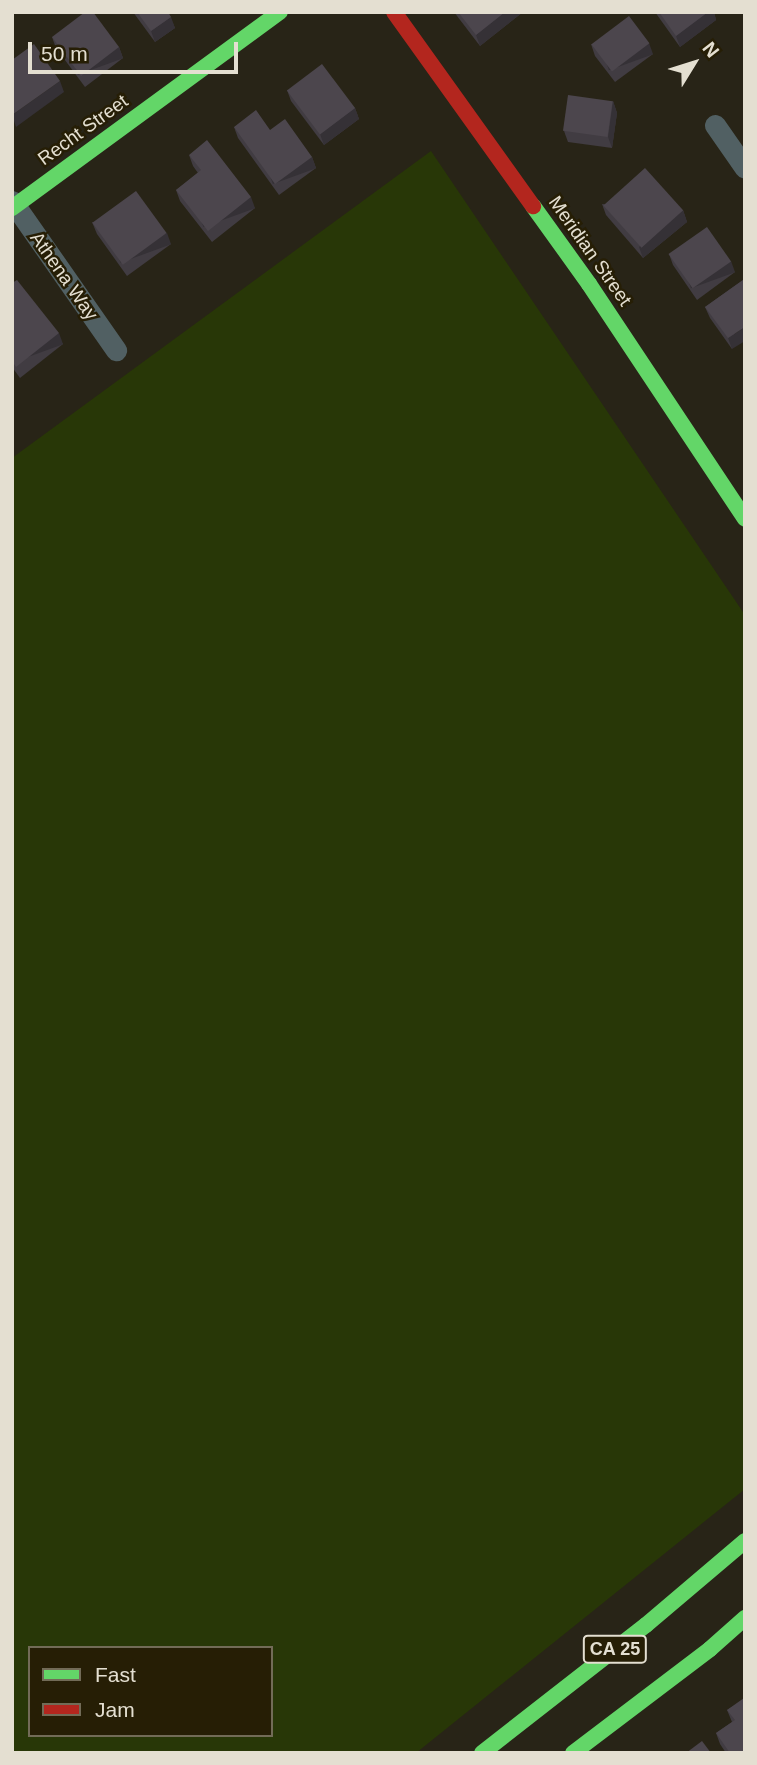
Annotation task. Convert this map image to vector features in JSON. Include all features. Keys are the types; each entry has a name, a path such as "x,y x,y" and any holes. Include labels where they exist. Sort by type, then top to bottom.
{"street":[{"name":"Recht Street","path":"13,205 280,12"},
{"name":"Meridian Street","path":"394,12 589,284 745,519"},
{"path":"715,125 745,167"},
{"name":"Athena Way","path":"13,205 116,350"},
{"name":"CA 25","path":"482,1753 646,1625 745,1541"},
{"name":"CA 25","path":"573,1753 745,1618"}],"green space":[{"path":"431,151 745,615 745,1489 416,1753 12,1753 12,458"}],"building":[{"path":"85,12 93,12 119,47 81,76 52,37"},
{"path":"137,12 168,12 171,17 151,31"},
{"path":"458,12 505,12 476,35"},
{"path":"659,12 708,12 676,36"},
{"path":"629,16 649,43 612,71 591,44"},
{"path":"34,44 60,81 12,115 12,60"},
{"path":"322,64 355,108 320,134 287,90"},
{"path":"568,95 613,101 608,137 563,131"},
{"path":"256,110 270,130 285,119 312,157 275,184 234,127"},
{"path":"207,140 251,197 208,231 176,190 201,170 189,155"},
{"path":"645,168 683,210 642,248 603,205"},
{"path":"136,191 167,233 123,265 92,223"},
{"path":"707,227 731,261 693,288 668,254"},
{"path":"17,280 59,333 16,367 12,361 12,283"},
{"path":"743,280 745,327 728,338 705,307"},
{"path":"744,1698 745,1753 730,1753 716,1733 735,1720 727,1710"},
{"path":"702,1741 711,1753 686,1753"}],"traffic: fast":[{"path":"12,208 280,12"},
{"path":"533,206 589,284 745,519"},
{"path":"482,1753 646,1625 745,1541"},
{"path":"573,1753 710,1649 745,1618"}],"traffic: jam":[{"path":"394,12 533,206"}]}
